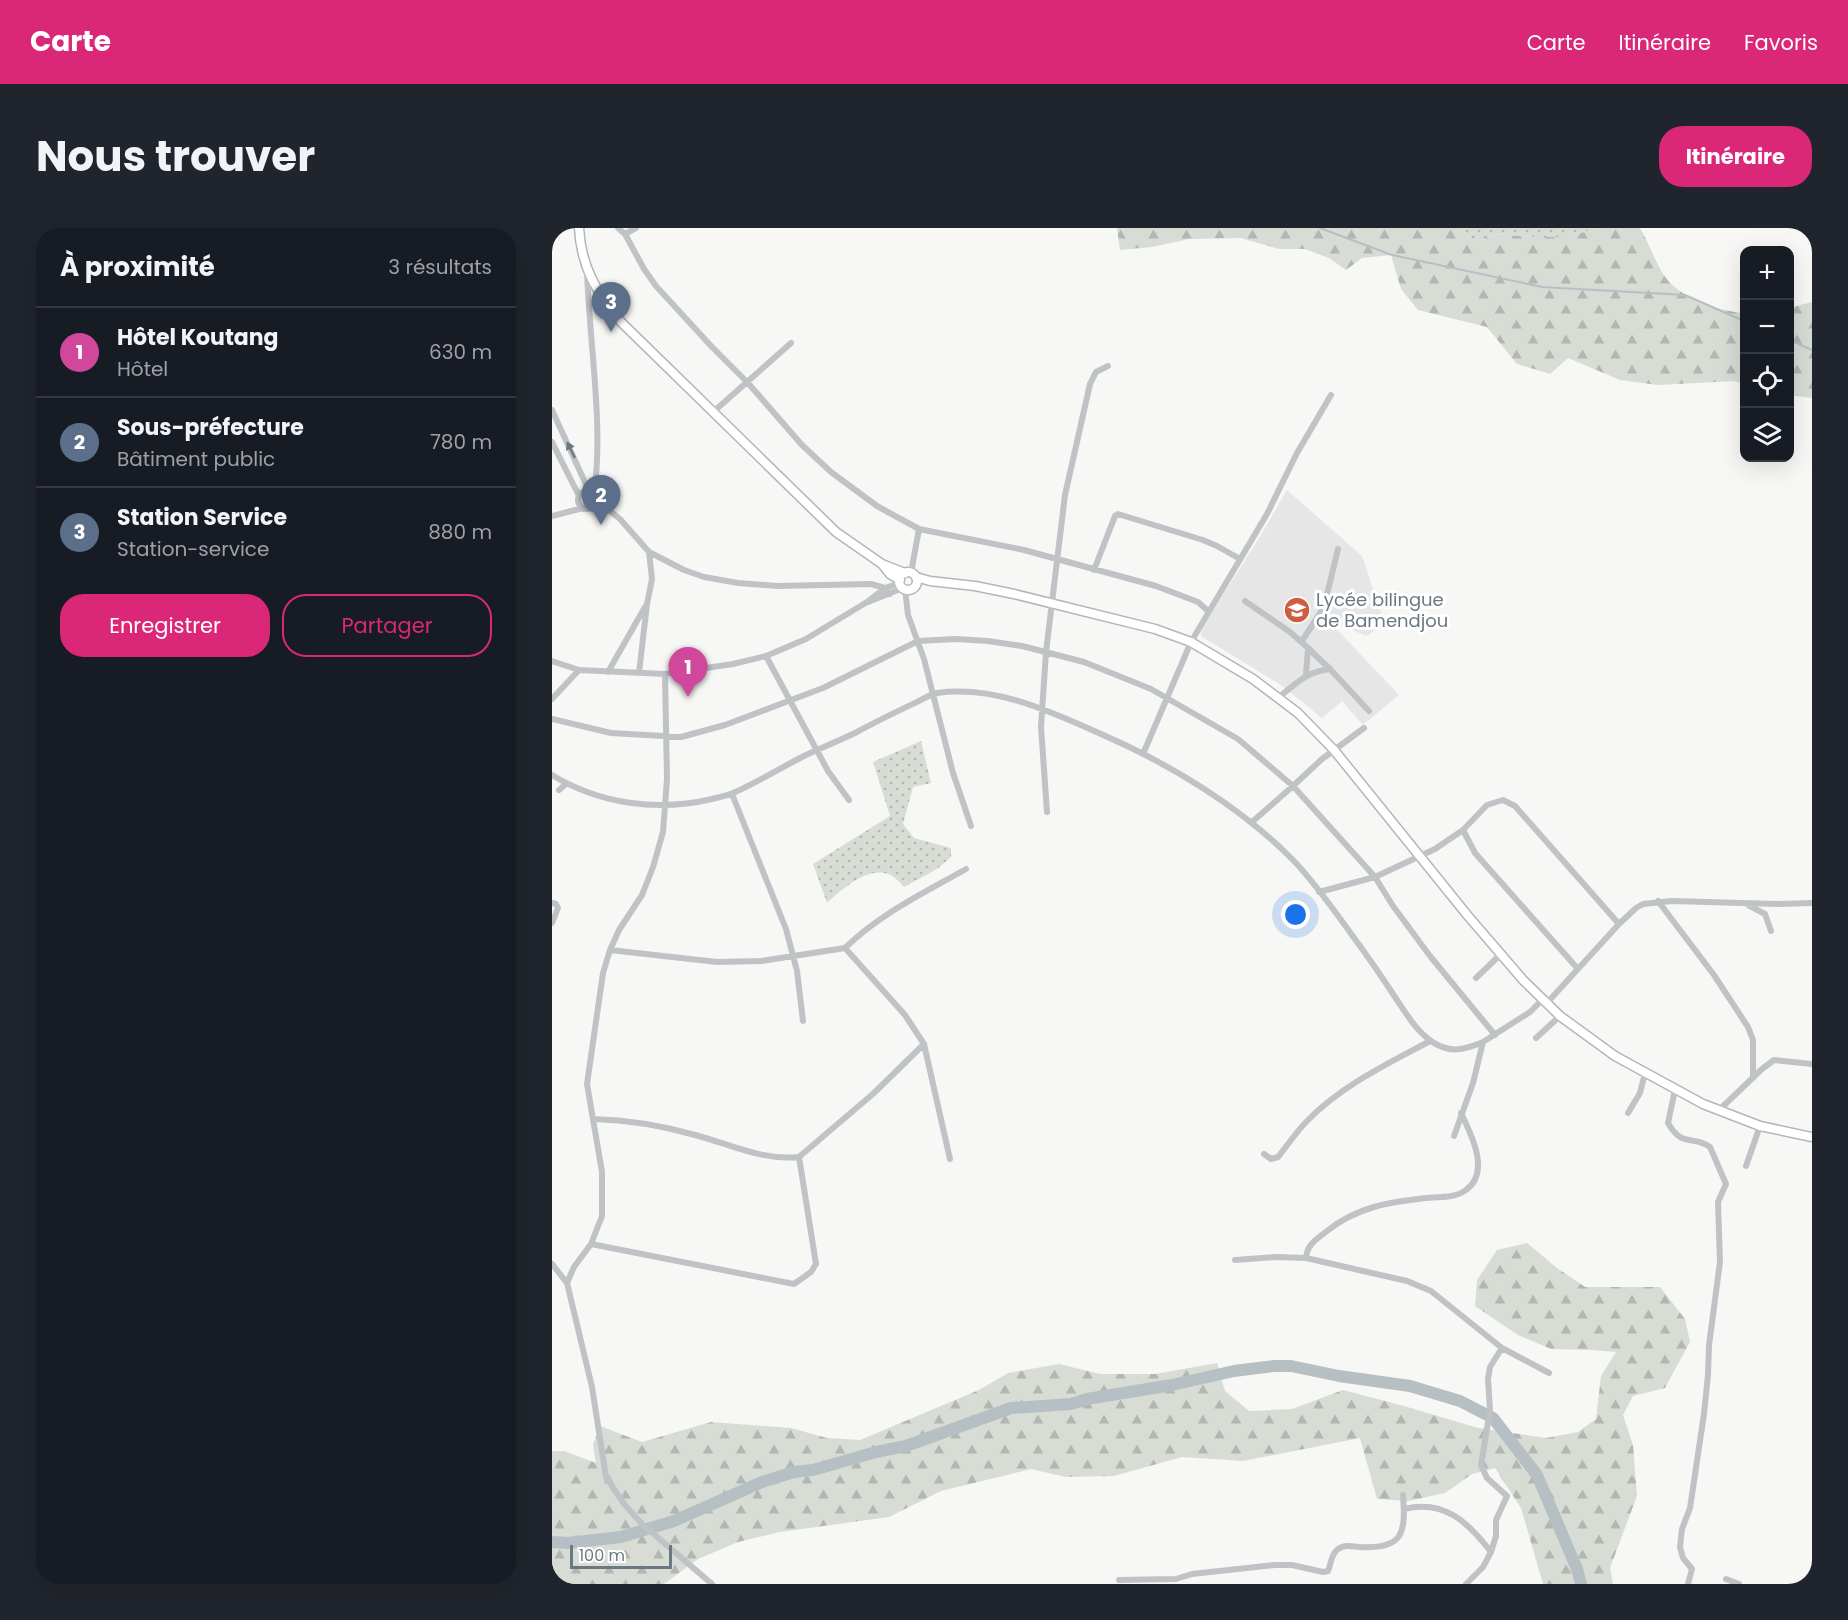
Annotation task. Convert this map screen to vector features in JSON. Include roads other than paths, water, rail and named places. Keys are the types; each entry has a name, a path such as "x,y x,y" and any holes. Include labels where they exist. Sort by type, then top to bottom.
{"main road":[{"path":"579,228 587,270 601,296 621,322 836,532 907,581 975,586 1051,602 1155,629 1191,642 1253,679 1298,713 1334,750 1501,954 1544,1002 1560,1016 1607,1051 1675,1090 1718,1111 1760,1126 1812,1137"}],"street":[{"path":"618,228 625,234 656,286 748,383 797,440 831,472 877,506 919,529 1024,550 1156,586 1198,602 1208,611"},
{"path":"625,234 636,228"},
{"path":"552,516 592,508 597,460 596,401 587,270"},
{"path":"712,413 791,343"},
{"path":"1047,812 1041,760 1041,707 1051,602 1059,560 1065,495 1090,384 1096,372 1108,366"},
{"path":"1143,754 1191,642 1267,514 1300,447 1331,395"},
{"path":"552,410 593,495 620,519 649,552 684,570 721,581 777,586 871,584 885,588 890,594"},
{"path":"552,442 579,496 579,504 583,508"},
{"path":"579,496 583,492 593,495"},
{"path":"1094,570 1118,514 1203,540 1240,559"},
{"path":"919,529 907,581 908,615 918,641 953,774 971,826"},
{"path":"1302,641 1324,607 1338,549"},
{"path":"639,673 652,579 649,552"},
{"path":"552,661 579,670 665,674 766,656 806,639 867,602 885,588 907,581"},
{"path":"867,602 890,594 907,581"},
{"path":"1245,601 1302,641 1369,711"},
{"path":"608,672 647,604"},
{"path":"552,719 610,733 665,737 697,734 824,688 918,641 988,640 1046,652 1106,670 1151,689 1238,739 1293,786 1375,877 1415,937 1495,1035"},
{"path":"1306,675 1308,648"},
{"path":"766,656 836,783 849,800"},
{"path":"1279,697 1306,675 1314,671 1330,669"},
{"path":"552,699 579,670"},
{"path":"567,1283 574,1267 591,1244 602,1216 602,1172 587,1084 603,973 619,930 646,885 663,832 665,674"},
{"path":"552,775 566,784 625,803 665,806 690,804 732,794 817,749 933,694 957,692 997,696 1041,707 1143,754 1194,783 1252,822 1295,862 1357,941 1405,1012 1430,1041 1443,1048 1457,1050 1464,1050 1483,1042 1544,1002 1636,908 1658,901 1812,903"},
{"path":"1252,822 1334,750 1364,728"},
{"path":"559,790 566,784"},
{"path":"732,794 768,881 794,957 803,1021"},
{"path":"1319,892 1375,877 1435,849 1463,830 1487,805 1503,800 1509,802 1618,924"},
{"path":"1463,830 1475,853 1578,969"},
{"path":"610,950 717,962 761,962 845,948 863,932 911,898 966,869"},
{"path":"1658,901 1714,975 1744,1020 1753,1040 1753,1078"},
{"path":"552,903 558,908 552,923"},
{"path":"1745,903 1765,914 1771,930"},
{"path":"845,948 905,1015 924,1044 950,1159"},
{"path":"1476,978 1501,954"},
{"path":"1536,1038 1560,1016"},
{"path":"1264,1154 1271,1159 1278,1157 1307,1121 1337,1095 1366,1076 1430,1041"},
{"path":"1454,1136 1473,1083 1483,1042"},
{"path":"593,1119 633,1120 769,1156 799,1157 874,1093 924,1044"},
{"path":"1718,1111 1774,1060 1812,1064"},
{"path":"1628,1113 1640,1093 1646,1073"},
{"path":"1675,1090 1668,1123 1675,1135 1681,1139 1706,1144 1710,1147 1726,1184 1718,1202 1720,1262 1709,1345 1704,1414 1690,1508 1682,1529 1680,1547 1683,1558 1692,1569 1688,1584"},
{"path":"1306,1258 1306,1251 1310,1244 1354,1212 1409,1200 1457,1194 1467,1190 1474,1181 1477,1153 1461,1113"},
{"path":"1746,1166 1760,1126"},
{"path":"591,1244 794,1284 812,1272 816,1264 799,1157"},
{"path":"1236,1260 1276,1257 1306,1258 1407,1281 1431,1291 1502,1348 1549,1373"},
{"path":"552,1264 567,1283 592,1387 606,1477 624,1504 642,1524 712,1584"},
{"path":"1466,1584 1483,1567 1491,1552 1496,1536 1496,1520 1507,1496 1487,1478 1481,1465 1490,1410 1488,1379 1490,1367 1502,1348"},
{"path":"1119,1580 1176,1580 1192,1574 1275,1565 1292,1565 1323,1572 1328,1571 1333,1554 1338,1548 1389,1545 1397,1540 1401,1531 1404,1509 1403,1495"},
{"path":"1404,1509 1430,1505 1448,1513 1476,1533 1491,1552"},
{"path":"1726,1579 1739,1584"}],"waterway":[{"path":"1320,228 1392,255 1542,287 1685,295 1740,319"},
{"path":"1794,342 1812,350"},
{"path":"552,1542 568,1543 621,1537 674,1521 762,1482 794,1472 813,1470 906,1446 1011,1408 1071,1404 1234,1371 1291,1366 1339,1376 1410,1386 1460,1401 1493,1418 1537,1475 1577,1569 1581,1584"}],"place":[{"name":"Station Service","path":"611,332"},
{"name":"Sous-préfecture","path":"601,525"},
{"name":"Lycée bilingue de Bamendjou","path":"1297,610"},
{"name":"Hôtel Koutang","path":"688,697"}]}
